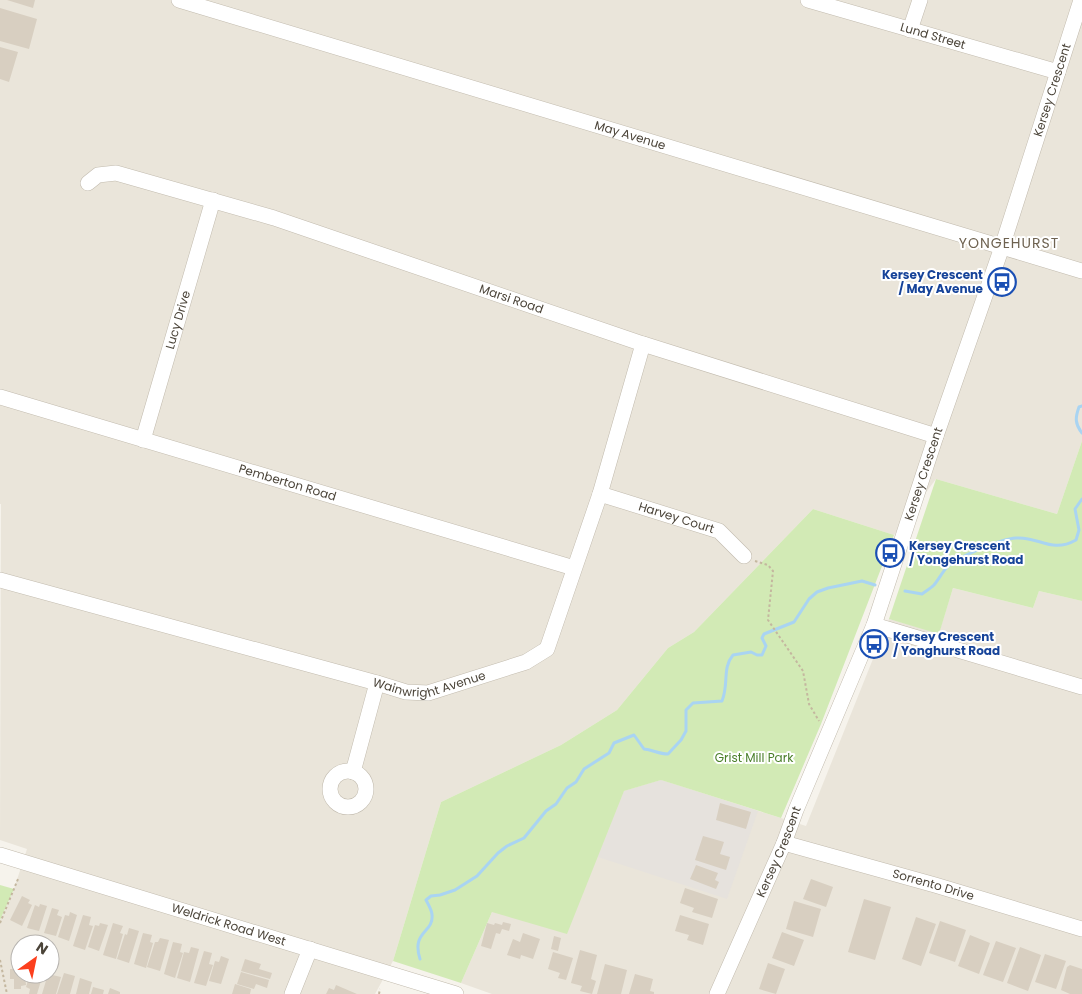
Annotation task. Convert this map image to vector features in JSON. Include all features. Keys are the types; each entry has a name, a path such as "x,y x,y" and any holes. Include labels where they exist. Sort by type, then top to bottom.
{"street":[{"name":"May Avenue","path":"179,0 1082,271"},
{"name":"Lund Street","path":"808,0 1058,72"},
{"path":"910,30 920,0"},
{"name":"Kersey Crescent","path":"717,994 784,842 874,625 936,436 1002,247 1081,0"},
{"name":"Marsi Road","path":"88,183 98,175 116,173 214,200 274,218 643,344 936,436"},
{"name":"Lucy Drive","path":"143,440 214,200"},
{"name":"Wainwright Avenue","path":"0,580 406,692 428,693 526,662 547,649 600,494 643,344"},
{"name":"Pemberton Road","path":"0,397 574,568"},
{"name":"Harvey Court","path":"600,494 719,531 744,556"},
{"path":"874,625 1082,687"},
{"path":"353,772 377,683"},
{"name":"Sorrento Drive","path":"784,842 1082,929"},
{"name":"Weldrick Road West","path":"0,856 456,994"},
{"path":"292,994 310,949"}],"path":[{"path":"744,556 768,565 773,572 768,620 803,671 809,704 821,724"},
{"path":"0,923 18,879"},
{"path":"0,960 7,994"},
{"path":"380,989 380,994"}],"shaded area":[{"path":"0,0 1082,0 1082,441 1057,514 936,479 894,535 813,509 694,632 668,648 617,710 561,745 441,802 393,961 375,994 0,994 0,920 14,889 27,849 0,840"},
{"path":"953,588 1033,608 1039,591 1082,601 1082,994 492,994 461,983 492,912 624,791 661,780 806,826 889,619 939,633"},
{"path":"661,780 758,811 727,899 598,857 624,791"}],"green space":[{"path":"1082,441 1082,601 1039,591 1033,608 953,588 939,634 889,619 936,479 1057,514"},
{"name":"Grist Mill Park","path":"813,509 894,535 821,724 781,818 661,780 624,791 567,934 492,912 461,983 393,961 441,802 561,745 617,710 668,648 694,632"},
{"path":"0,885 14,889 0,920"}],"building":[{"path":"7,0 35,0 33,8"},
{"path":"0,8 37,19 29,49 0,41"},
{"path":"0,47 18,52 9,82 0,79"},
{"path":"720,803 751,812 746,829 716,820"},
{"path":"703,836 724,842 720,854 730,857 726,870 695,860"},
{"path":"696,865 718,873 715,880 719,882 716,889 690,879"},
{"path":"811,879 833,887 826,907 803,899"},
{"path":"685,888 718,899 712,918 692,912 694,908 680,903"},
{"path":"22,896 30,900 28,903 32,905 22,926 10,920"},
{"path":"864,899 891,907 875,960 848,952"},
{"path":"794,901 821,909 813,937 786,929"},
{"path":"40,904 47,906 39,931 27,928 35,905 39,907"},
{"path":"52,908 59,910 57,915 62,917 57,934 44,933"},
{"path":"70,912 77,915 69,941 60,938 59,934 65,915 69,916"},
{"path":"83,915 91,917 89,925 93,926 85,950 73,946"},
{"path":"680,915 709,924 703,945 687,940 689,935 675,931"},
{"path":"916,917 936,924 921,966 902,959"},
{"path":"940,921 966,930 955,962 929,953"},
{"path":"503,922 511,924 509,931 502,929 500,934 496,933 491,949 481,946 487,923 502,925"},
{"path":"100,923 108,925 99,951 88,947 95,925 99,926"},
{"path":"113,923 123,926 120,933 123,934 116,959 103,955"},
{"path":"129,928 139,931 129,963 117,959 125,934 127,935"},
{"path":"782,932 804,940 794,966 772,958"},
{"path":"143,933 152,935 150,942 153,943 146,968 134,964"},
{"path":"523,933 540,939 533,959 521,955 520,959 507,955 513,939 520,942"},
{"path":"970,935 990,943 979,974 958,966"},
{"path":"554,936 561,938 558,951 551,949"},
{"path":"160,938 169,940 160,971 147,967 155,942 158,942"},
{"path":"996,941 1016,948 1003,982 983,975"},
{"path":"173,942 182,944 180,952 183,953 175,978 164,974"},
{"path":"191,947 199,949 190,982 177,978 184,952 189,953"},
{"path":"1020,947 1041,955 1028,991 1007,983"},
{"path":"580,950 597,955 591,979 596,981 592,994 580,991 582,986 571,983"},
{"path":"204,951 212,953 209,964 213,965 206,986 194,983"},
{"path":"553,952 573,958 566,980 558,978 560,973 548,969"},
{"path":"1045,954 1066,961 1056,989 1035,982"},
{"path":"221,956 229,959 221,984 209,981 215,961 219,962"},
{"path":"245,959 261,964 259,969 272,973 270,979 241,971"},
{"path":"768,963 785,969 776,994 759,989"},
{"path":"605,964 627,970 621,994 597,994"},
{"path":"1070,965 1082,969 1082,994 1070,994 1061,990 1067,967"},
{"path":"241,972 269,980 267,988 256,984 254,989 237,984"},
{"path":"64,973 75,976 70,994 57,994"},
{"path":"635,974 653,979 650,991 654,992 654,994 629,994"},
{"path":"80,978 92,982 89,994 76,994"},
{"path":"14,984 26,984 21,986 21,989 14,989"},
{"path":"27,984 40,984 37,994 29,994 30,989 26,987"},
{"path":"45,984 59,984 56,994 42,994"},
{"path":"235,984 251,989 250,994 232,994"},
{"path":"336,985 357,994 326,994 329,988 334,990"},
{"path":"93,987 104,990 103,994 91,994"},
{"path":"110,988 120,992 120,994 108,994"}],"waterway":[{"path":"1082,406 1079,407 1076,418 1082,433"},
{"path":"905,591 922,594 934,585 948,566 971,553 1001,541 1024,538 1059,545 1076,540 1079,530 1075,509 1082,499"},
{"path":"420,959 418,943 432,921 431,911 426,900 431,896 455,890 477,876 507,846 524,838 546,811 556,804 567,788 576,782 584,769 609,753 614,743 634,735 644,749 668,754 681,740 686,731 686,710 693,703 722,701 728,665 733,655 751,652 762,655 766,646 762,638 764,634 794,622 809,599 817,592 862,581 875,585"}],"place":[{"name":"Kersey Crescent / May Avenue","path":"1002,282"},
{"name":"Kersey Crescent / Yongehurst Road","path":"890,553"},
{"name":"Kersey Crescent / Yonghurst Road","path":"874,644"}],"district":[{"name":"YONGEHURST","path":"1009,243"}]}
